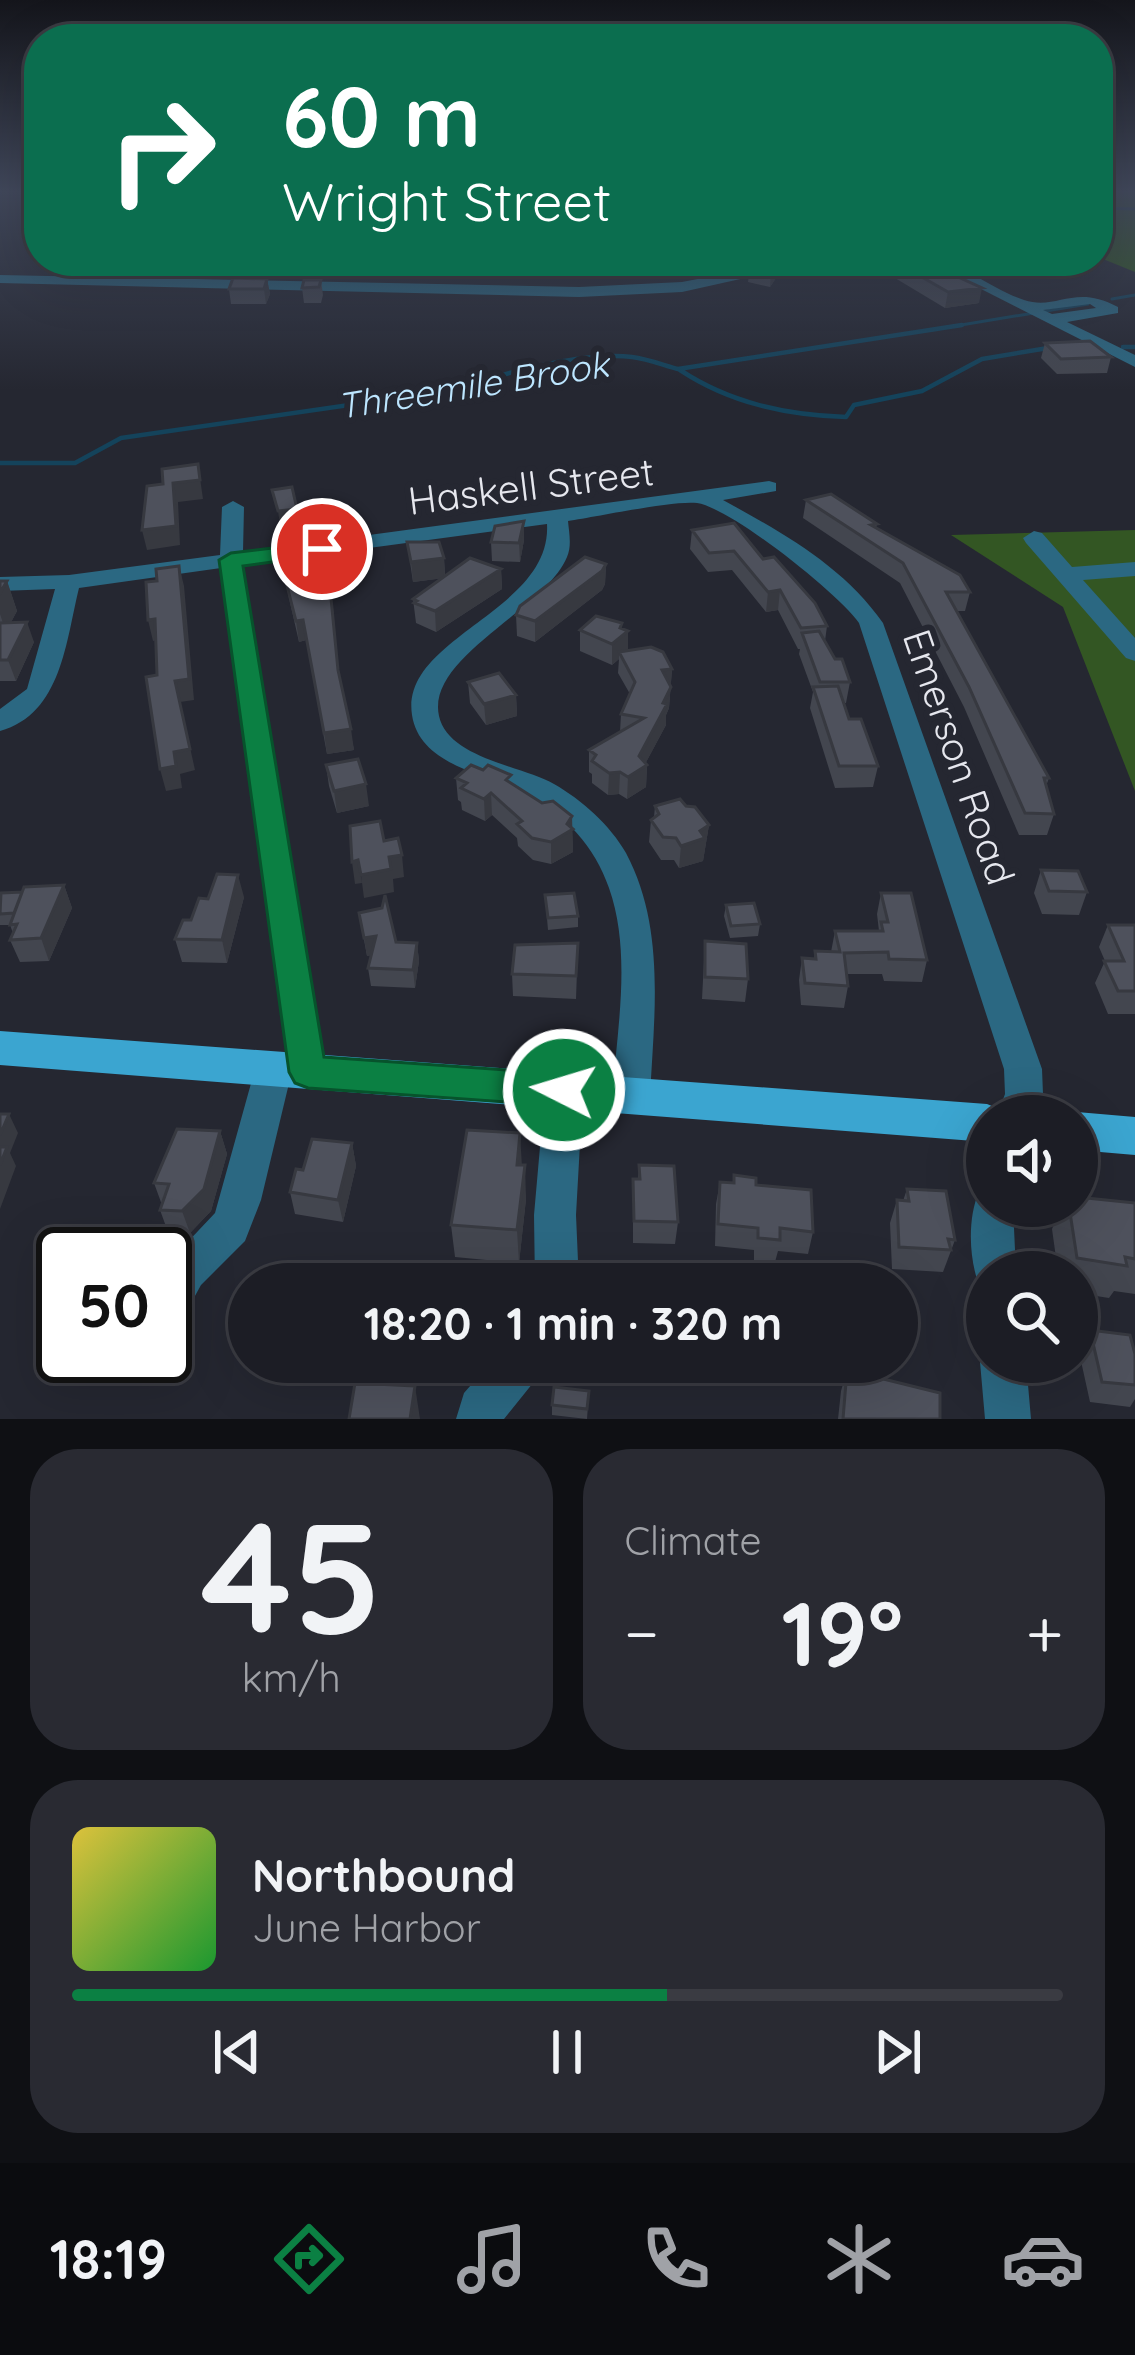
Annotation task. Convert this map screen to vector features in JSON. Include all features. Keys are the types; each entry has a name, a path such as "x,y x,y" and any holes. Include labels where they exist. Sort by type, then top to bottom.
{"main road":[{"path":"0,1048 966,1121"},
{"path":"1098,1133 1135,1136"}],"street":[{"path":"170,276 170,286"},
{"path":"705,276 714,281"},
{"path":"0,279 579,292 739,276"},
{"path":"984,276 1135,362"},
{"path":"1042,313 1092,299 1112,319"},
{"path":"1042,313 1112,319"},
{"path":"1077,332 1131,314"},
{"name":"Haskell Street","path":"0,584 69,582 769,488"},
{"name":"Emerson Road","path":"706,500 740,517 832,580 863,608 1023,1069 1024,1095"},
{"path":"192,1264 230,1227 291,1070 231,560 233,507"},
{"path":"557,519 558,551 548,570 509,611 440,667 427,687 423,707 430,731 442,745 556,797 594,829 618,863 632,901 635,928 631,1097"},
{"path":"1034,538 1135,653"},
{"path":"1064,574 1135,569"},
{"path":"0,722 39,693 69,582"},
{"path":"1106,620 1135,617"},
{"path":"556,1263 564,1090"},
{"path":"479,1419 504,1383"},
{"path":"1005,1383 1008,1419"}],"green space":[{"path":"1113,258 1135,258 1135,272 1113,263"},
{"path":"1135,530 1135,791 1063,607 951,535"}],"building":[{"path":"920,276 956,276 982,288 948,292"},
{"path":"233,278 267,279 264,289 229,289"},
{"path":"304,280 321,280 319,287 302,288"},
{"path":"1090,341 1111,357 1061,359 1045,343"},
{"path":"198,464 200,480 173,483 176,526 142,530 147,486 163,484 162,469"},
{"path":"292,487 297,509 278,511 272,490"},
{"path":"831,494 877,524 871,525 960,575 970,592 946,592 1049,778 1044,778 1054,814 1025,813 969,687 903,563 806,500"},
{"path":"524,521 519,543 491,542 495,526"},
{"path":"734,523 763,559 774,557 815,603 827,626 801,628 780,590 768,592 734,551 709,553 692,530"},
{"path":"407,542 439,542 444,558 411,562"},
{"path":"300,551 318,590 330,588 338,670 351,729 324,733 303,620 296,621 279,554"},
{"path":"585,557 606,564 535,621 516,615 520,606"},
{"path":"470,558 501,569 435,611 414,603 413,599"},
{"path":"179,566 189,679 175,681 190,749 174,752 176,766 160,769 146,677 157,675 155,619 148,620 146,582 157,581 156,569"},
{"path":"596,616 622,623 620,628 628,631 612,644 580,630"},
{"path":"27,622 8,660 0,660 0,623"},
{"path":"819,631 835,659 842,659 850,682 820,682 802,633"},
{"path":"651,647 663,652 672,669 662,670 671,687 663,703 667,704 639,756 647,765 628,777 609,773 592,761 596,755 589,750 644,718 621,714 635,682 619,652"},
{"path":"499,673 516,695 484,704 468,682"},
{"path":"838,686 849,719 861,719 878,766 839,766 813,687"},
{"path":"358,759 366,784 334,791 326,765"},
{"path":"471,765 483,770 488,765 511,775 506,780 542,803 553,801 572,816 567,824 573,829 551,842 532,838 517,824 522,821 491,793 484,799 461,788 467,783 456,778"},
{"path":"680,799 695,807 709,825 700,831 705,838 681,846 676,838 663,837 651,820 659,814 655,806"},
{"path":"380,821 384,841 398,838 402,855 389,857 391,869 361,875 358,860 352,862 350,826"},
{"path":"1041,870 1078,871 1087,892 1049,891"},
{"path":"217,874 238,875 222,940 175,939 183,920 191,920 199,898 208,899"},
{"path":"64,885 41,938 10,940 17,924 10,925 24,887"},
{"path":"22,892 14,913 0,914 1,893"},
{"path":"574,893 578,916 548,918 545,895"},
{"path":"881,893 911,893 927,960 889,959 888,952 844,953 848,986 805,983 802,958 816,959 815,951 840,952 835,931 883,931 881,922 888,922"},
{"path":"385,895 396,942 417,943 413,970 368,968 376,936 364,938 359,913 382,908"},
{"path":"754,903 760,924 731,926 726,905"},
{"path":"1108,925 1135,925 1135,991 1118,991 1104,961 1124,961"},
{"path":"705,941 746,944 748,979 705,977"},
{"path":"578,943 576,976 512,974 515,945"},
{"path":"0,1114 9,1114 0,1135"},
{"path":"177,1129 220,1131 204,1189 182,1211 160,1210 169,1184 154,1183"},
{"path":"467,1130 520,1133 517,1165 525,1165 517,1230 451,1225"},
{"path":"312,1139 352,1143 338,1200 290,1192"},
{"path":"639,1165 674,1166 678,1222 634,1221 633,1179 640,1179"},
{"path":"734,1175 756,1178 756,1185 811,1190 813,1232 780,1228 780,1240 758,1238 758,1228 718,1224 720,1182 734,1183"},
{"path":"907,1189 946,1191 955,1240 948,1239 951,1250 899,1247 897,1200 909,1201"},
{"path":"1098,1199 1135,1203 1135,1259 1125,1257 1127,1266 1098,1261 1098,1251 1076,1251 1072,1227 1098,1227"},
{"path":"1098,1331 1130,1335 1135,1385 1102,1382"},
{"path":"355,1383 415,1386 410,1419 349,1419"},
{"path":"846,1383 900,1383 940,1393 940,1419 843,1419"},
{"path":"554,1387 589,1391 587,1409 552,1405"}],"waterway":[{"name":"Threemile Brook","path":"1112,299 1135,295"},
{"name":"Threemile Brook","path":"948,327 1088,304"},
{"name":"Threemile Brook","path":"948,327 962,325"},
{"name":"Threemile Brook","path":"0,463 75,463 121,438 467,388 571,360 632,357 678,369 948,327"},
{"name":"Threemile Brook","path":"943,328 948,327"},
{"path":"1123,347 1135,347"},
{"path":"680,370 759,405 846,417 854,405 922,391 982,359 1048,348"}],"route":[{"path":"322,549 231,560 308,1072 564,1090"}]}
